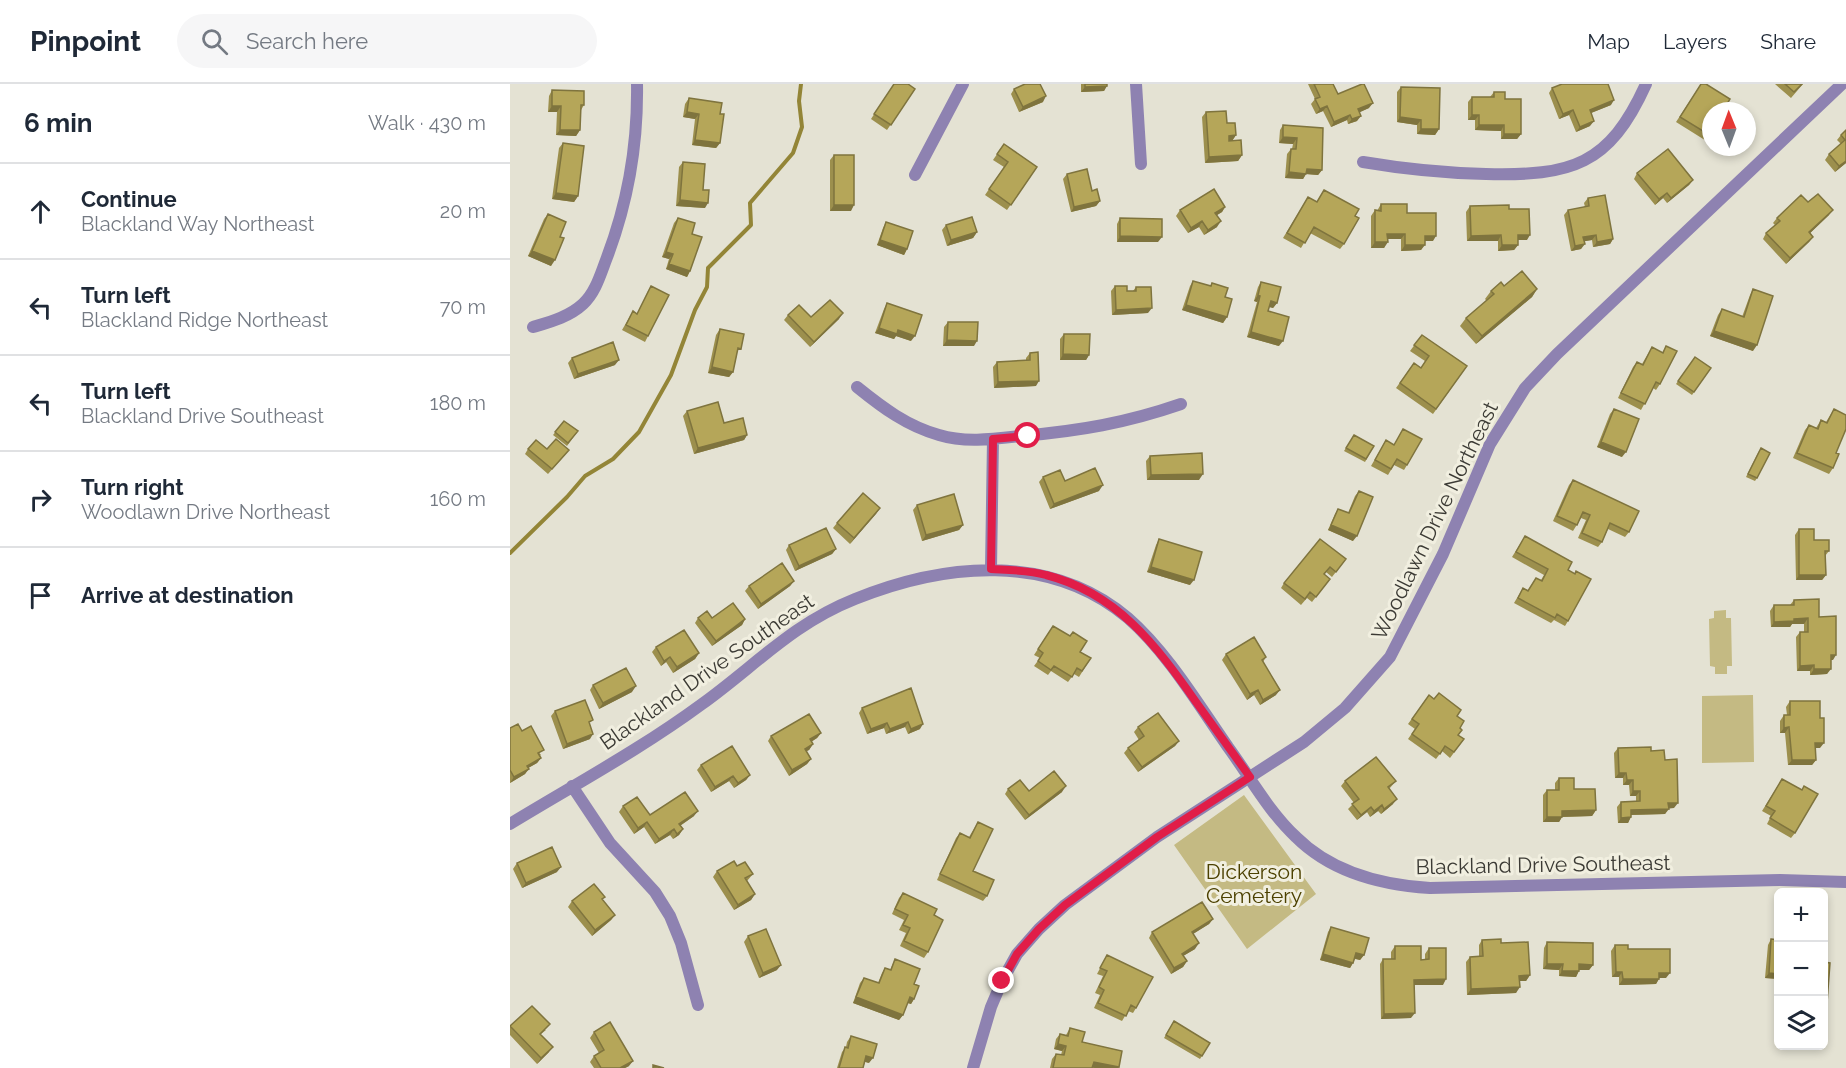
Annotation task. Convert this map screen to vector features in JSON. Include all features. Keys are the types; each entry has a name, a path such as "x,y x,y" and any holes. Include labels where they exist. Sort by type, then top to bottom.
{"street":[{"path":"533,327 556,320 571,312 582,304 598,282 626,200 636,137 637,84"},
{"path":"915,175 963,84"},
{"path":"1136,84 1141,164"},
{"path":"1363,162 1425,172 1526,175 1548,173 1584,161 1609,143 1628,120 1647,84"},
{"name":"Woodlawn Drive Northeast","path":"973,1068 1002,981 1017,954 1039,929 1065,905 1157,837 1304,742 1345,708 1390,657 1443,554 1490,444 1525,388 1557,354 1842,84"},
{"path":"857,387 888,412 921,429 940,436 955,438 993,439 1059,434 1126,422 1181,404"},
{"path":"991,569 993,439"},
{"name":"Blackland Drive Southeast","path":"510,824 669,728 705,702 769,649 809,622 852,600 878,590 939,576 991,569 1018,570 1044,574 1070,583 1095,595 1129,619 1173,668 1274,812 1296,838 1323,858 1351,873 1399,886 1430,888 1780,880 1846,882"},
{"path":"572,786 610,843 655,892 670,916 681,943 698,1005"}],"green space":[{"path":"1726,610 1726,618 1731,618 1732,666 1727,666 1727,674 1715,674 1715,667 1710,666 1709,619 1714,618 1714,611"},
{"path":"1753,695 1754,762 1702,763 1702,696"},
{"name":"Dickerson Cemetery","path":"1244,795 1316,894 1247,949 1174,845"}],"building":[{"path":"894,84 908,84 915,89 891,125 874,114"},
{"path":"1025,84 1040,84 1046,96 1023,107 1014,89"},
{"path":"1085,84 1107,84 1107,86 1085,87"},
{"path":"1314,84 1333,84 1338,94 1364,84 1373,103 1358,109 1361,116 1352,119 1350,115 1334,122 1327,106 1320,109 1315,99 1320,97"},
{"path":"1562,84 1608,84 1614,100 1590,110 1594,121 1580,127 1573,110 1563,114 1552,88"},
{"path":"1701,84 1706,84 1730,99 1728,102 1702,102 1702,130 1680,117"},
{"path":"1785,84 1802,84 1794,92"},
{"path":"1401,87 1440,88 1439,129 1421,129 1421,120 1400,117"},
{"path":"552,90 584,91 580,130 560,130 561,106 552,106"},
{"path":"1494,92 1505,92 1505,99 1521,99 1521,134 1504,134 1504,125 1479,125 1479,115 1472,115 1472,97 1494,97"},
{"path":"689,98 722,103 720,114 724,114 720,143 695,140 699,114 687,112"},
{"path":"1226,111 1227,123 1235,123 1236,135 1229,136 1229,141 1241,140 1242,155 1209,157 1206,112"},
{"path":"1283,125 1323,128 1322,170 1307,169 1306,174 1289,172 1291,149 1296,149 1297,138 1283,137"},
{"path":"1846,130 1846,161 1839,166 1829,154 1845,140 1841,135"},
{"path":"563,143 584,146 578,196 556,193"},
{"path":"1004,144 1037,167 1011,205 989,189 1008,162 997,154"},
{"path":"1668,149 1693,180 1671,198 1667,193 1659,199 1637,173"},
{"path":"834,155 854,155 854,205 834,205"},
{"path":"683,162 705,164 703,190 709,190 708,203 680,200"},
{"path":"1087,169 1092,191 1097,189 1100,201 1074,207 1067,174"},
{"path":"1214,189 1225,207 1215,213 1221,221 1208,230 1202,221 1191,228 1180,210"},
{"path":"1324,190 1359,209 1355,216 1359,218 1344,244 1314,227 1305,243 1287,233 1308,197 1317,202"},
{"path":"1818,194 1833,210 1809,232 1813,237 1790,258 1766,233 1780,221 1777,218 1801,195 1808,202"},
{"path":"1605,195 1613,239 1597,242 1596,235 1583,237 1585,244 1575,246 1568,210 1589,206 1588,198"},
{"path":"1381,204 1407,204 1407,213 1436,213 1436,236 1425,236 1425,245 1405,245 1405,234 1387,234 1388,242 1375,242 1375,210 1381,211"},
{"path":"1509,205 1509,209 1529,209 1530,235 1518,235 1518,245 1502,245 1501,235 1471,236 1470,206"},
{"path":"548,214 566,222 560,237 564,238 555,260 532,251"},
{"path":"972,217 977,232 951,240 946,225"},
{"path":"678,218 695,223 692,234 702,237 690,271 669,264 673,254 666,252"},
{"path":"1120,218 1162,219 1162,237 1120,236"},
{"path":"886,222 913,231 907,249 880,240"},
{"path":"1522,271 1537,289 1482,336 1466,318 1494,294 1491,291 1501,282 1504,286"},
{"path":"1193,281 1228,288 1225,297 1232,299 1227,317 1186,305"},
{"path":"1261,282 1281,287 1277,303 1271,301 1268,311 1289,317 1283,341 1251,332"},
{"path":"651,286 669,295 648,336 626,325 633,311 637,314"},
{"path":"1115,286 1127,286 1127,291 1136,291 1136,287 1151,287 1152,308 1116,310"},
{"path":"1753,289 1773,296 1757,345 1714,331 1722,309 1744,317"},
{"path":"830,300 843,313 814,342 788,315 799,305 811,317"},
{"path":"887,303 922,315 915,336 898,330 897,334 879,328"},
{"path":"948,322 978,322 977,341 947,340"},
{"path":"720,329 744,334 741,349 738,348 733,372 712,367"},
{"path":"1064,334 1090,334 1089,355 1063,354"},
{"path":"1422,335 1467,366 1436,409 1400,383 1414,363 1421,368 1429,356 1414,345"},
{"path":"613,342 619,360 578,374 572,358"},
{"path":"1666,346 1677,351 1660,384 1656,382 1645,404 1621,393 1637,362 1643,365 1652,347 1663,353"},
{"path":"1038,352 1039,381 998,382 997,362 1030,360 1030,353"},
{"path":"1695,357 1711,368 1694,392 1678,381"},
{"path":"718,402 724,423 743,418 747,435 698,448 687,411"},
{"path":"1614,409 1639,419 1626,452 1601,442"},
{"path":"1834,409 1846,415 1846,429 1836,453 1839,454 1833,468 1797,453 1809,425 1818,429 1821,420 1827,423"},
{"path":"564,421 578,431 568,443 555,432"},
{"path":"1403,429 1422,439 1407,465 1397,459 1391,469 1375,460 1386,440 1394,445"},
{"path":"1354,435 1374,446 1366,459 1346,448"},
{"path":"556,439 569,450 552,469 528,449 536,440 547,449"},
{"path":"1761,448 1770,453 1757,478 1748,474"},
{"path":"1202,453 1203,474 1151,475 1150,456"},
{"path":"1095,468 1103,485 1054,504 1043,477 1060,470 1065,481"},
{"path":"1573,480 1639,511 1629,532 1610,523 1602,542 1582,533 1590,515 1583,512 1577,525 1557,516"},
{"path":"1359,491 1373,497 1357,536 1331,525 1338,509 1349,513"},
{"path":"863,493 880,508 854,538 837,523"},
{"path":"954,494 963,525 926,535 917,505"},
{"path":"826,528 836,549 799,566 789,545"},
{"path":"1799,529 1814,529 1814,540 1829,540 1829,551 1825,551 1826,575 1799,575"},
{"path":"1525,536 1572,562 1568,570 1575,574 1576,571 1591,579 1568,621 1557,614 1555,618 1518,598 1523,588 1528,591 1536,578 1542,581 1548,569 1516,552"},
{"path":"1159,539 1202,552 1194,580 1151,567"},
{"path":"1320,539 1346,559 1336,572 1330,567 1324,574 1330,579 1316,597 1310,592 1305,599 1284,583"},
{"path":"782,563 794,581 761,604 749,586"},
{"path":"1819,599 1819,617 1836,616 1836,655 1831,655 1831,669 1814,669 1814,665 1800,666 1800,632 1808,632 1808,618 1774,622 1774,605 1794,605 1794,600"},
{"path":"733,603 745,619 716,641 698,618 707,611 712,618"},
{"path":"1053,626 1070,636 1073,632 1087,641 1080,652 1091,658 1082,671 1077,668 1072,677 1054,666 1051,670 1038,661 1043,653 1038,649"},
{"path":"684,630 699,653 677,667 670,657 664,661 656,647"},
{"path":"1254,637 1266,657 1262,660 1280,690 1263,700 1258,690 1250,694 1226,654"},
{"path":"626,668 636,686 603,703 593,685"},
{"path":"911,688 923,724 911,729 908,722 890,729 887,723 871,729 862,708"},
{"path":"1439,693 1461,710 1457,716 1464,721 1458,735 1464,739 1454,752 1445,746 1440,754 1412,734 1419,724 1412,719 1429,695 1434,699"},
{"path":"585,700 593,720 589,722 593,734 567,744 555,711"},
{"path":"1790,701 1820,701 1820,718 1824,718 1824,743 1815,743 1816,760 1792,760 1789,727 1784,728 1784,715 1790,715"},
{"path":"1158,713 1179,741 1142,767 1128,748 1144,736 1138,727"},
{"path":"809,714 821,733 810,739 813,744 805,749 811,759 792,770 771,736"},
{"path":"518,724 522,731 531,726 544,750 538,753 541,758 527,766 529,769 514,777 510,770 510,728"},
{"path":"732,746 750,775 738,783 733,776 715,787 701,765"},
{"path":"1651,747 1651,751 1664,750 1665,760 1677,759 1678,803 1668,803 1669,809 1631,810 1631,817 1621,818 1621,802 1640,801 1640,791 1633,791 1633,780 1627,780 1626,773 1619,773 1618,748"},
{"path":"1376,757 1396,781 1388,787 1397,799 1384,809 1382,805 1374,811 1371,807 1361,815 1352,804 1359,799 1345,781"},
{"path":"1054,771 1066,786 1029,815 1008,789 1020,780 1029,791"},
{"path":"1559,778 1574,778 1574,789 1595,789 1596,810 1562,811 1562,817 1547,817 1547,790 1559,790"},
{"path":"1782,779 1802,790 1804,786 1818,794 1795,833 1770,818 1775,811 1766,806"},
{"path":"685,792 698,811 679,824 683,829 677,834 674,829 659,839 647,822 638,828 623,806 637,797 650,815"},
{"path":"978,822 993,829 973,871 994,880 987,896 940,874 960,833 970,838"},
{"path":"552,847 561,867 526,883 517,863"},
{"path":"734,861 737,866 745,862 753,874 745,878 755,894 738,905 717,871"},
{"path":"594,884 605,897 602,899 615,915 595,930 572,901"},
{"path":"903,893 937,909 934,915 943,920 928,952 904,941 910,928 903,925 908,915 895,909"},
{"path":"1202,902 1213,919 1192,932 1199,943 1182,954 1187,961 1174,968 1152,932"},
{"path":"1331,927 1369,938 1364,955 1356,953 1353,963 1323,954"},
{"path":"766,929 781,965 763,973 748,936"},
{"path":"1501,939 1501,943 1528,942 1530,975 1519,976 1520,987 1471,989 1470,957 1483,956 1482,940"},
{"path":"1771,939 1774,939 1774,974 1769,973"},
{"path":"1547,942 1593,943 1593,965 1579,964 1579,971 1562,971 1563,964 1547,964"},
{"path":"1615,945 1628,945 1628,949 1670,949 1670,973 1659,973 1659,979 1623,979 1622,972 1616,972"},
{"path":"1395,946 1421,946 1421,960 1429,959 1429,948 1446,948 1446,979 1414,980 1415,1013 1384,1014 1383,959 1395,959"},
{"path":"1107,955 1153,977 1136,1008 1131,1005 1126,1016 1098,1003 1104,990 1099,987 1107,971 1100,968"},
{"path":"895,959 920,969 914,984 919,986 914,999 910,997 903,1015 856,997 864,978 879,983 885,968 891,970"},
{"path":"1828,963 1830,963 1828,990"},
{"path":"532,1006 550,1024 540,1034 553,1047 541,1058 510,1026"},
{"path":"1174,1021 1210,1043 1202,1056 1166,1035"},
{"path":"610,1022 633,1061 620,1068 601,1068 594,1056 604,1050 594,1032"},
{"path":"1070,1028 1085,1032 1082,1042 1122,1051 1119,1067 1094,1062 1092,1068 1053,1068 1056,1054 1064,1055 1066,1046 1058,1044 1060,1034 1068,1036"},
{"path":"851,1036 877,1044 873,1058 866,1056 863,1068 839,1068 845,1047 848,1048"}],"waterway":[{"path":"510,553 585,476 613,459 639,432 671,375 695,310 707,287 708,268 751,225 750,203 793,153 802,127 799,101 801,84"}],"route":[{"path":"1002,981 1017,954 1065,905 1157,837 1250,777 1173,668 1129,619 1095,595 1070,583 1044,574 991,569 993,439 1028,436"}]}
